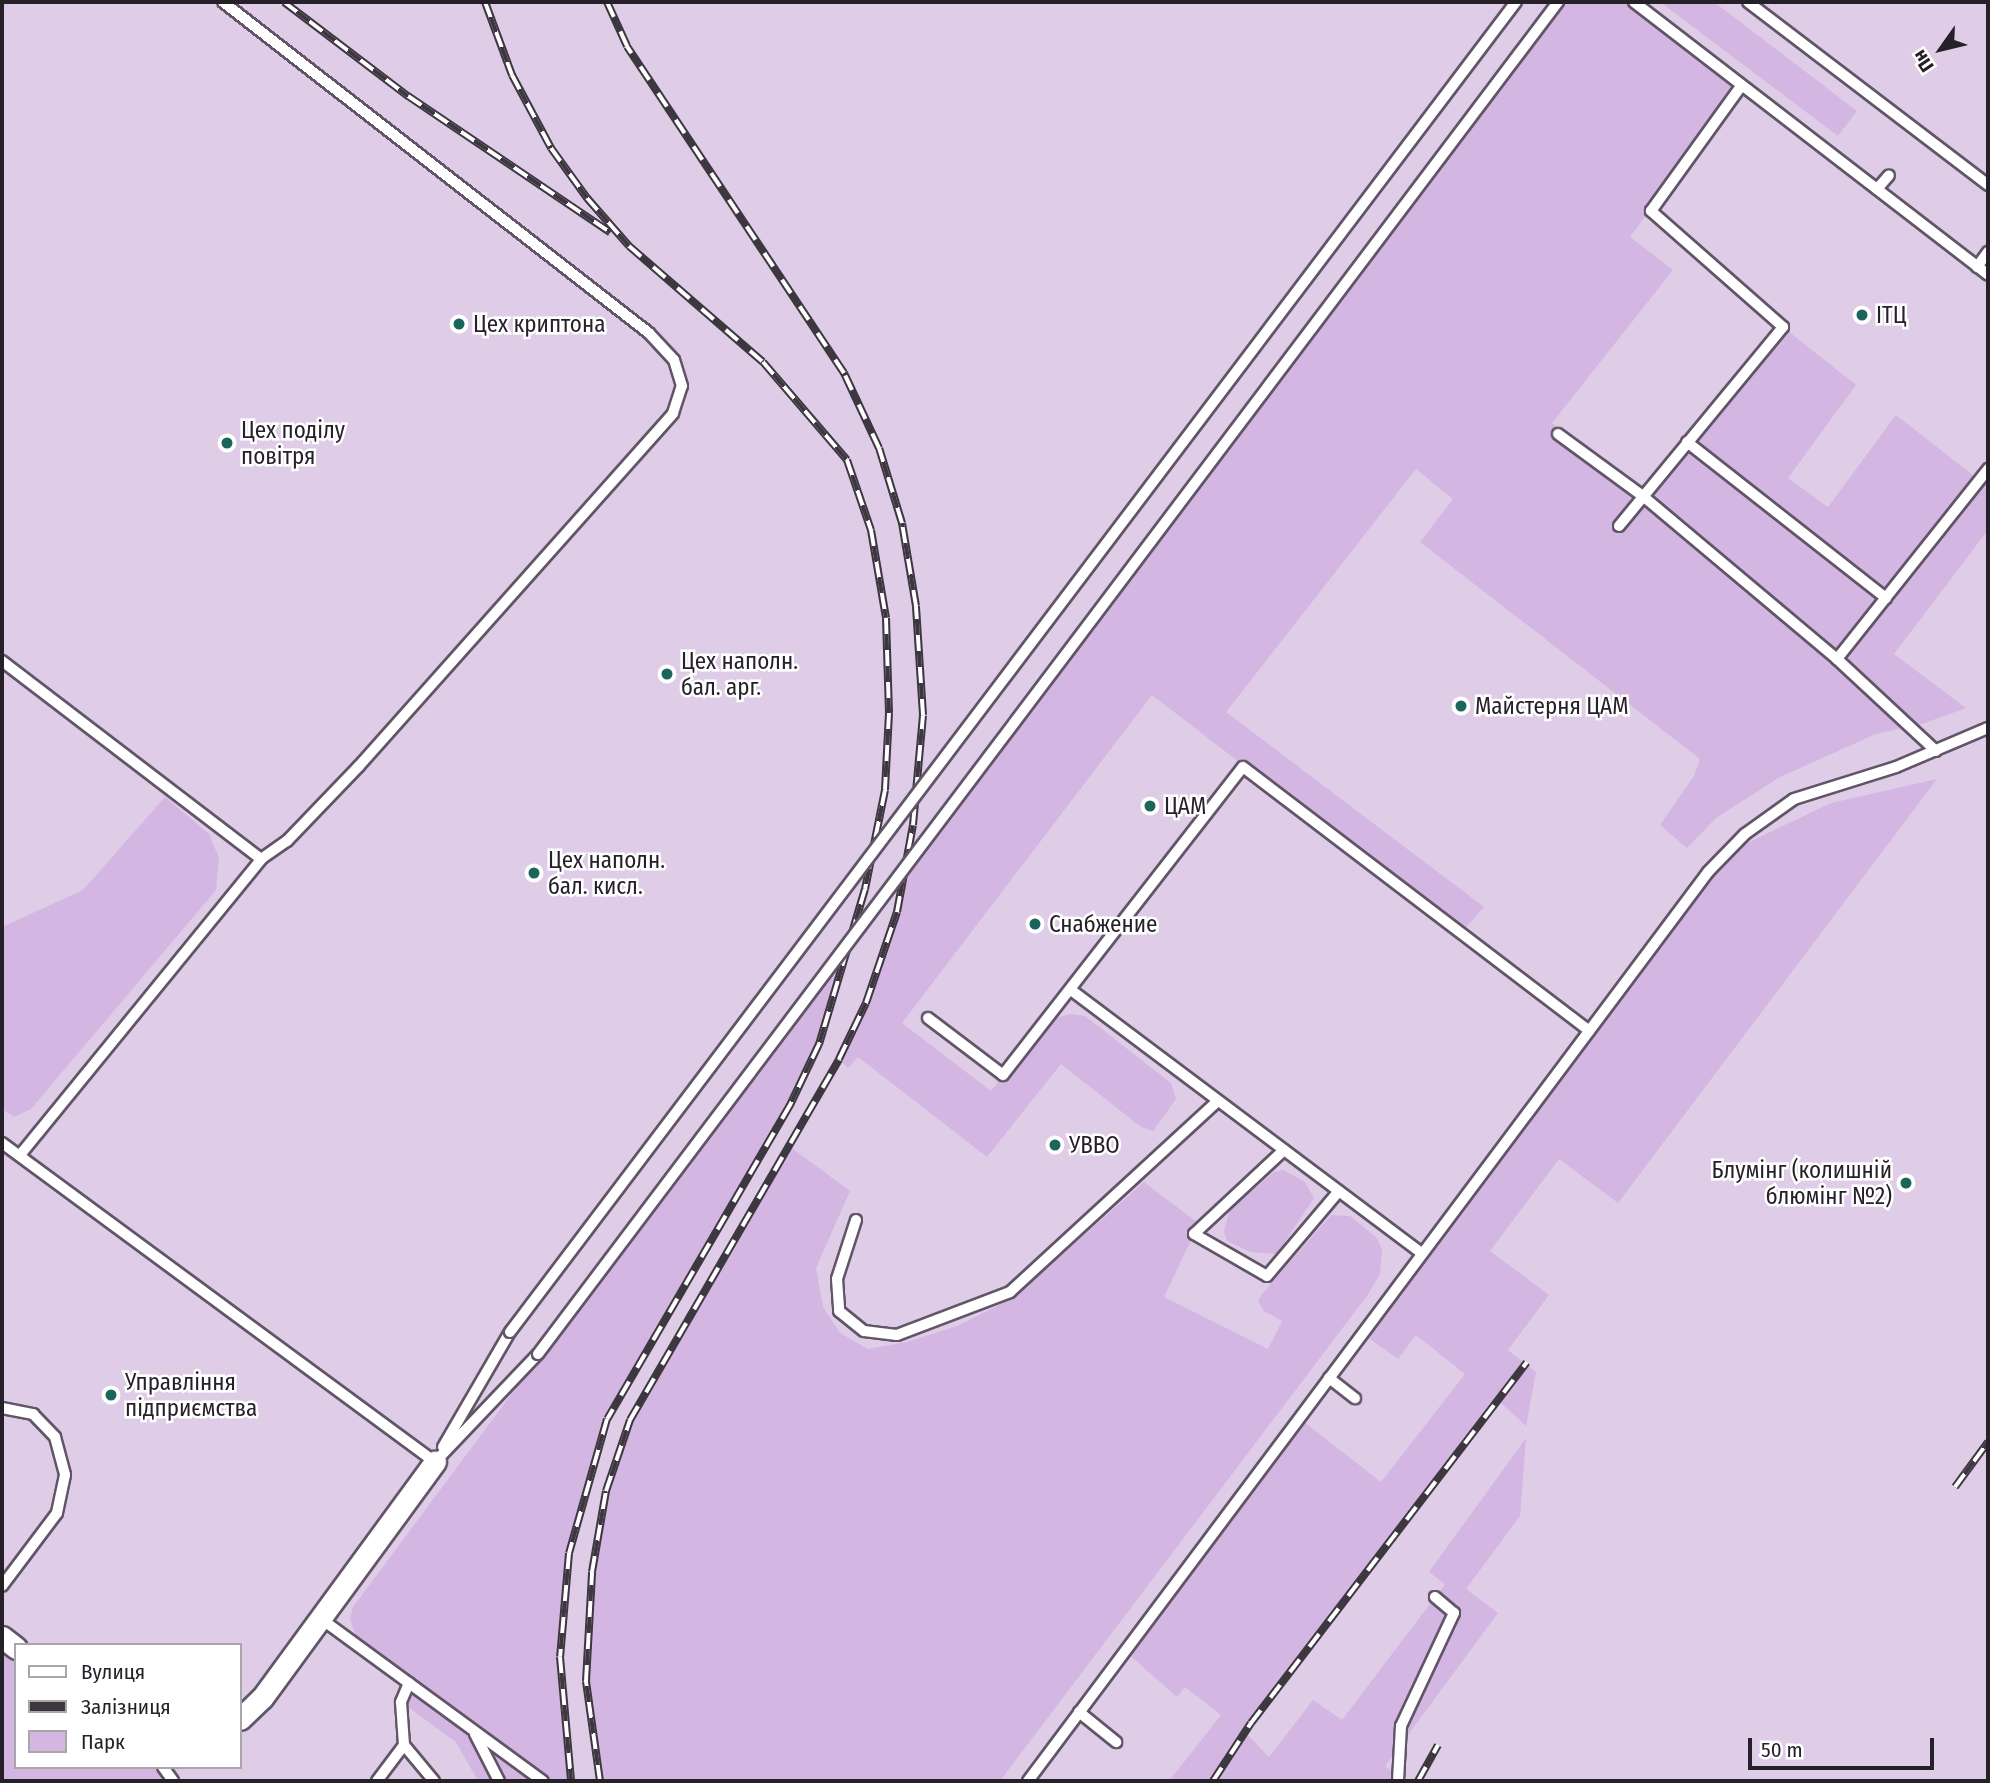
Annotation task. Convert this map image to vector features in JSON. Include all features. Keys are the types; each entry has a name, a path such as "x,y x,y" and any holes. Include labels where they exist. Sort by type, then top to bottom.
{"street":[{"path":"242,1717 262,1698 435,1462"}],"lane":[{"path":"20,1155 261,859 287,841 387,735 673,413 682,386 674,360 649,333 223,2"},
{"path":"435,1462 510,1332 1516,2"},
{"path":"435,1462 538,1354 1558,2"},
{"path":"1634,2 1988,275"},
{"path":"1748,2 1988,185"},
{"path":"1619,526 1783,327 1651,211 1742,85"},
{"path":"1877,189 1889,174"},
{"path":"1977,267 1988,252"},
{"path":"1558,434 1644,498 1837,659 1936,751"},
{"path":"1687,442 1886,598"},
{"path":"1837,659 1988,469"},
{"path":"2,661 261,859"},
{"path":"1028,1781 1708,872 1745,834 1794,799 1936,751 1988,728"},
{"path":"928,1018 1003,1075 1242,766 1589,1031"},
{"path":"1071,990 1422,1254"},
{"path":"856,1220 837,1279 839,1311 864,1331 897,1335 1010,1292 1219,1101"},
{"path":"2,1143 435,1462"},
{"path":"1284,1150 1194,1234 1267,1276 1339,1191"},
{"path":"1329,1378 1355,1398"},
{"path":"2,1408 33,1414 55,1437 65,1475 57,1513 2,1586"},
{"path":"1400,1781 1401,1726 1454,1613 1435,1597"},
{"path":"320,1618 543,1781"},
{"path":"409,1682 401,1702 404,1745 434,1781"},
{"path":"1079,1712 1116,1741"},
{"path":"473,1730 499,1781"},
{"path":"377,1781 404,1745"}],"shaded area":[{"path":"2,2 1988,2 1988,1781 2,1781"}],"green space":[{"path":"1558,2 1633,2 1742,85 1630,237 1673,270 1552,423 1645,497 1783,327 1856,385 1788,478 1828,507 1896,415 1988,487 1988,530 1894,654 1966,708 1925,723 1876,734 1780,777 1716,818 1687,848 1660,825 1694,776 1700,759 1420,542 1453,499 1416,469 1226,712 1484,907 1461,933 1152,695 902,1023 991,1091 1048,1020 1070,1014 1085,1016 1171,1083 1176,1099 1153,1131 1141,1127 1061,1064 987,1157 858,1057 848,1068 839,1059 866,1003 897,912 904,869"},
{"path":"1660,2 1714,2 1857,111 1838,136"},
{"path":"1937,779 1618,1203 1559,1159 1490,1251 1549,1295 1508,1350 1536,1372 1526,1426 1498,1400 1245,1732 1269,1757 1313,1700 1342,1720 1445,1584 1429,1572 1526,1438 1520,1516 1466,1589 1498,1613 1385,1766 1402,1781 1169,1781 1221,1715 1185,1687 1177,1697 1125,1651 1299,1418 1381,1482 1465,1374 1416,1335 1398,1359 1363,1334 1708,872 1741,846 1831,803"},
{"path":"165,797 209,834 219,858 216,890 31,1109 14,1117 2,1109 2,927 83,890"},
{"path":"848,942 819,1044 790,1105 607,1419 569,1553 560,1658 571,1781 478,1781 456,1742 401,1702 409,1682 359,1645 350,1619 353,1607"},
{"path":"789,1146 850,1191 816,1268 823,1307 840,1333 868,1349 907,1342 957,1326 1015,1297 1144,1182 1202,1226 1194,1234 1164,1297 1268,1349 1282,1321 1264,1311 1258,1302 1331,1215 1350,1216 1377,1238 1382,1250 1380,1274 1369,1293 1000,1781 600,1781 586,1681 592,1572 608,1485 630,1420"},
{"path":"1283,1170 1305,1182 1314,1198 1277,1254 1250,1252 1227,1241 1224,1232 1229,1211 1274,1172"},
{"path":"2,1637 14,1646 14,1769 164,1769 173,1781 2,1781"}],"railway":[{"path":"284,2 408,96 610,232"},
{"path":"485,2 512,75 551,148 587,198 629,246 763,362 847,460 871,530 886,618 889,713 885,790 865,889 819,1044 790,1105 607,1419 569,1553 560,1657 571,1781"},
{"path":"600,1781 586,1681 592,1572 606,1491 630,1420 839,1059 866,1003 897,912 913,825 923,715 916,606 902,523 879,448 844,373 627,46 607,2"},
{"path":"1213,1781 1251,1723 1527,1362"},
{"path":"1955,1487 1988,1442"},
{"path":"1418,1781 1438,1745"}],"place":[{"name":"ІТЦ","path":"1862,315"},
{"name":"Цех криптона","path":"459,324"},
{"name":"Цех поділу повітря","path":"227,443"},
{"name":"Цех наполн. бал. арг.","path":"667,674"},
{"name":"Майстерня ЦАМ","path":"1461,706"},
{"name":"ЦАМ","path":"1150,806"},
{"name":"Цех наполн. бал. кисл.","path":"534,873"},
{"name":"Снабжение","path":"1035,924"},
{"name":"УВВО","path":"1055,1145"},
{"name":"Блумінг (колишній блюмінг №2)","path":"1906,1183"},
{"name":"Управління підприємства","path":"111,1395"}]}
